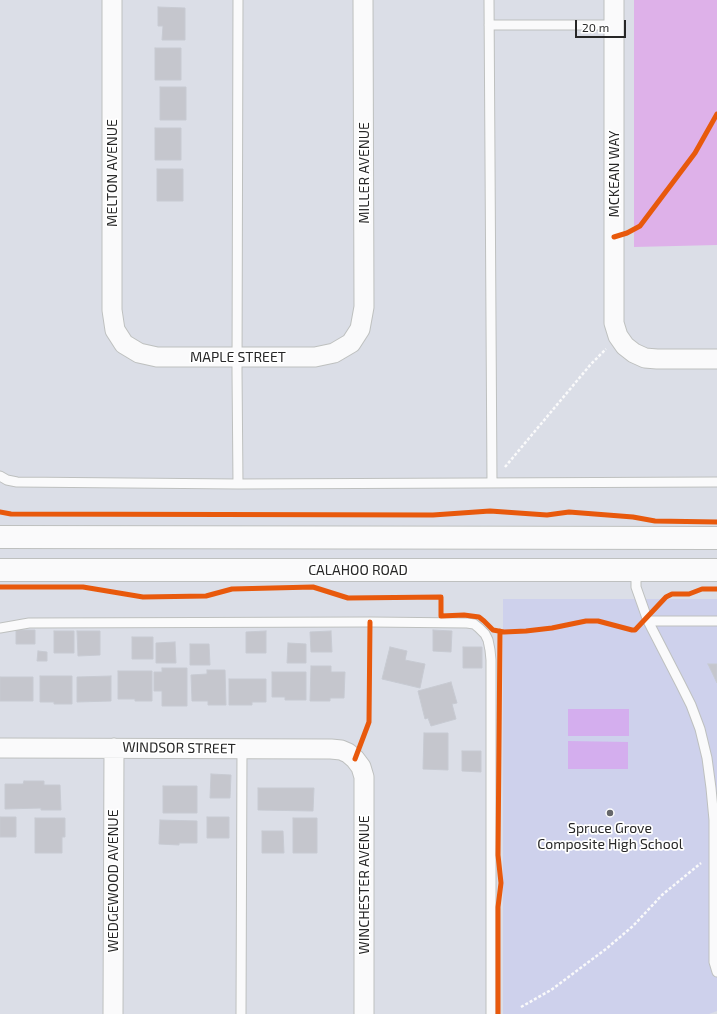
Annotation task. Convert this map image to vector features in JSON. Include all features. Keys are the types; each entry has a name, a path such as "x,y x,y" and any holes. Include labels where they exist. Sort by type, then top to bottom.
{"main road":[{"path":"0,537 717,538"},
{"name":"CALAHOO ROAD","path":"0,570 717,570"}],"street":[{"name":"MELTON AVENUE","path":"112,0 112,310 116,330 124,344"},
{"name":"MILLER AVENUE","path":"351,343 360,329 364,307 363,0"},
{"name":"MCKEAN WAY","path":"614,0 614,323 618,336 625,346 629,350 645,358 717,359"},
{"name":"MAPLE STREET","path":"124,344 139,353 157,357 237,357 315,356 334,353 351,343"},
{"name":"WINDSOR STREET","path":"0,748 331,749 341,750 348,753 355,759"},
{"name":"WEDGEWOOD AVENUE","path":"113,1014 114,748"},
{"name":"WINCHESTER AVENUE","path":"355,759 361,767 364,777 364,1014"}],"lane":[{"path":"238,0 238,484"},
{"path":"489,0 492,482"},
{"path":"489,25 614,25"},
{"path":"0,476 7,480 17,482 238,484 717,482"},
{"path":"636,570 636,587 648,621 691,705 700,729 707,758 714,820 714,962 717,972"},
{"path":"648,621 717,621"},
{"path":"0,628 29,623 370,622 474,624 485,634 488,640 491,660 491,1014"},
{"path":"241,1014 242,749"}],"path":[{"path":"492,482 591,364 618,336"},
{"path":"519,1008 551,990 611,945 633,926 662,895 714,852"}],"shaded area":[{"path":"634,0 717,0 717,245 634,247"},
{"name":"Spruce Grove Composite High School","path":"503,599 717,599 717,1011 709,1014 503,1014"},
{"path":"568,709 629,709 629,736 568,736"},
{"path":"568,741 628,742 628,769 568,769"}],"building":[{"path":"158,7 185,8 185,40 162,40 163,26 158,26"},
{"path":"155,48 181,48 181,80 155,80"},
{"path":"160,87 186,87 186,120 160,120"},
{"path":"155,128 181,128 181,160 155,160"},
{"path":"157,169 183,169 183,201 157,201"},
{"path":"16,630 35,630 35,644 16,644"},
{"path":"433,630 452,631 451,652 433,651"},
{"path":"54,631 74,631 74,653 54,653"},
{"path":"77,631 100,631 100,655 78,656"},
{"path":"266,631 266,653 246,653 246,632"},
{"path":"331,631 332,652 311,652 310,632"},
{"path":"132,637 153,637 153,659 132,659"},
{"path":"175,642 176,663 156,663 156,643"},
{"path":"288,643 306,644 306,663 287,663"},
{"path":"190,644 209,644 210,665 190,665"},
{"path":"390,647 407,651 405,660 425,664 420,688 382,679"},
{"path":"463,647 482,647 482,668 463,668"},
{"path":"38,651 47,652 47,661 37,661"},
{"path":"708,664 717,664 717,683"},
{"path":"311,666 331,666 331,672 345,672 344,698 330,698 330,701 310,701"},
{"path":"162,668 187,668 187,706 162,706 162,691 154,691 154,672 162,672"},
{"path":"207,670 225,670 226,705 208,705 208,701 192,701 191,675 207,674"},
{"path":"118,671 152,671 152,701 118,699"},
{"path":"272,672 306,672 306,700 285,700 285,697 272,697"},
{"path":"40,676 72,676 72,704 40,702"},
{"path":"111,676 111,701 77,702 77,677"},
{"path":"0,677 33,677 33,701 0,701"},
{"path":"229,679 266,679 266,702 252,702 252,705 229,705"},
{"path":"451,682 457,703 452,704 456,719 431,726 428,718 425,719 418,691"},
{"path":"424,733 448,733 448,770 423,769"},
{"path":"462,751 481,751 481,772 462,771"},
{"path":"211,774 231,775 230,798 210,798"},
{"path":"24,781 44,781 44,785 60,785 61,810 41,810 41,808 5,809 5,784 23,784"},
{"path":"163,786 197,786 197,813 163,813"},
{"path":"258,788 314,788 313,811 258,810"},
{"path":"0,817 16,817 16,837 0,837"},
{"path":"207,817 229,817 229,838 207,838"},
{"path":"35,818 65,818 65,837 62,837 62,853 35,853"},
{"path":"293,818 317,818 317,853 293,853"},
{"path":"160,820 197,821 197,843 179,843 179,845 159,844"},
{"path":"262,831 283,831 284,853 262,853"}],"cycle path":[{"path":"614,237 627,233 640,226 695,153 717,114"},
{"path":"0,512 11,514 433,515 490,511 547,515 569,512 633,517 655,521 717,522"},
{"path":"0,587 83,587 143,597 206,596 232,589 313,587 348,598 441,597 441,616 464,615 479,617 493,630 504,632 552,628 586,621 598,621 635,630 666,597 672,594 689,594 702,589 717,589"},
{"path":"355,759 369,722 370,622"},
{"path":"498,1014 498,907 501,883 498,855 500,631"}],"place":[{"name":"Spruce Grove Composite High School","path":"610,813"}]}
